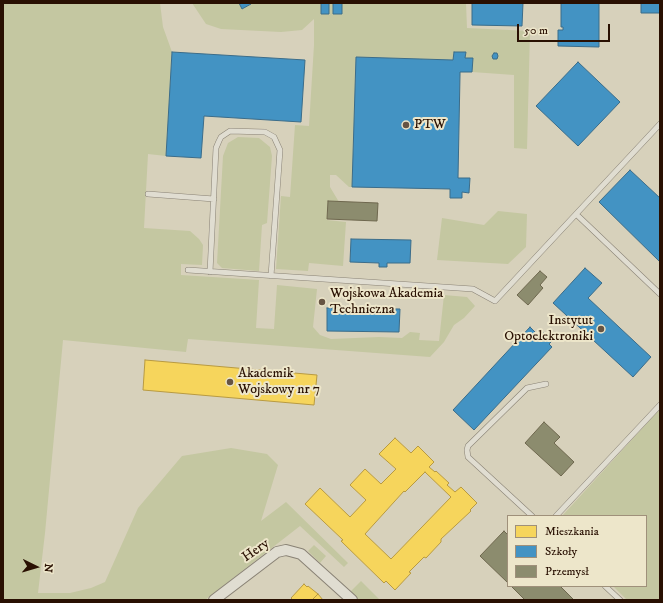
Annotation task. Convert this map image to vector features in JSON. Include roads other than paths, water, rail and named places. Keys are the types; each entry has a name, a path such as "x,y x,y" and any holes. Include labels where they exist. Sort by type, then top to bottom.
{"street":[{"name":"Hery","path":"214,600 277,552 286,550 301,554 352,600"}],"lane":[{"path":"188,270 472,289 495,301 660,124"},
{"path":"210,272 216,148 221,137 230,131 265,132 274,137 280,150 271,276"},
{"path":"148,194 214,199"},
{"path":"576,214 660,294"},
{"path":"531,515 468,457 467,450 468,446 527,388 546,384"},
{"path":"557,515 660,405"},
{"path":"606,587 620,600"}],"place":[{"name":"PTW","path":"406,125"},
{"name":"Wojskowa Akademia Techniczna","path":"322,302"},
{"name":"Instytut Optoelektroniki","path":"601,329"},
{"name":"Akademik Wojskowy nr 7","path":"230,382"}]}
